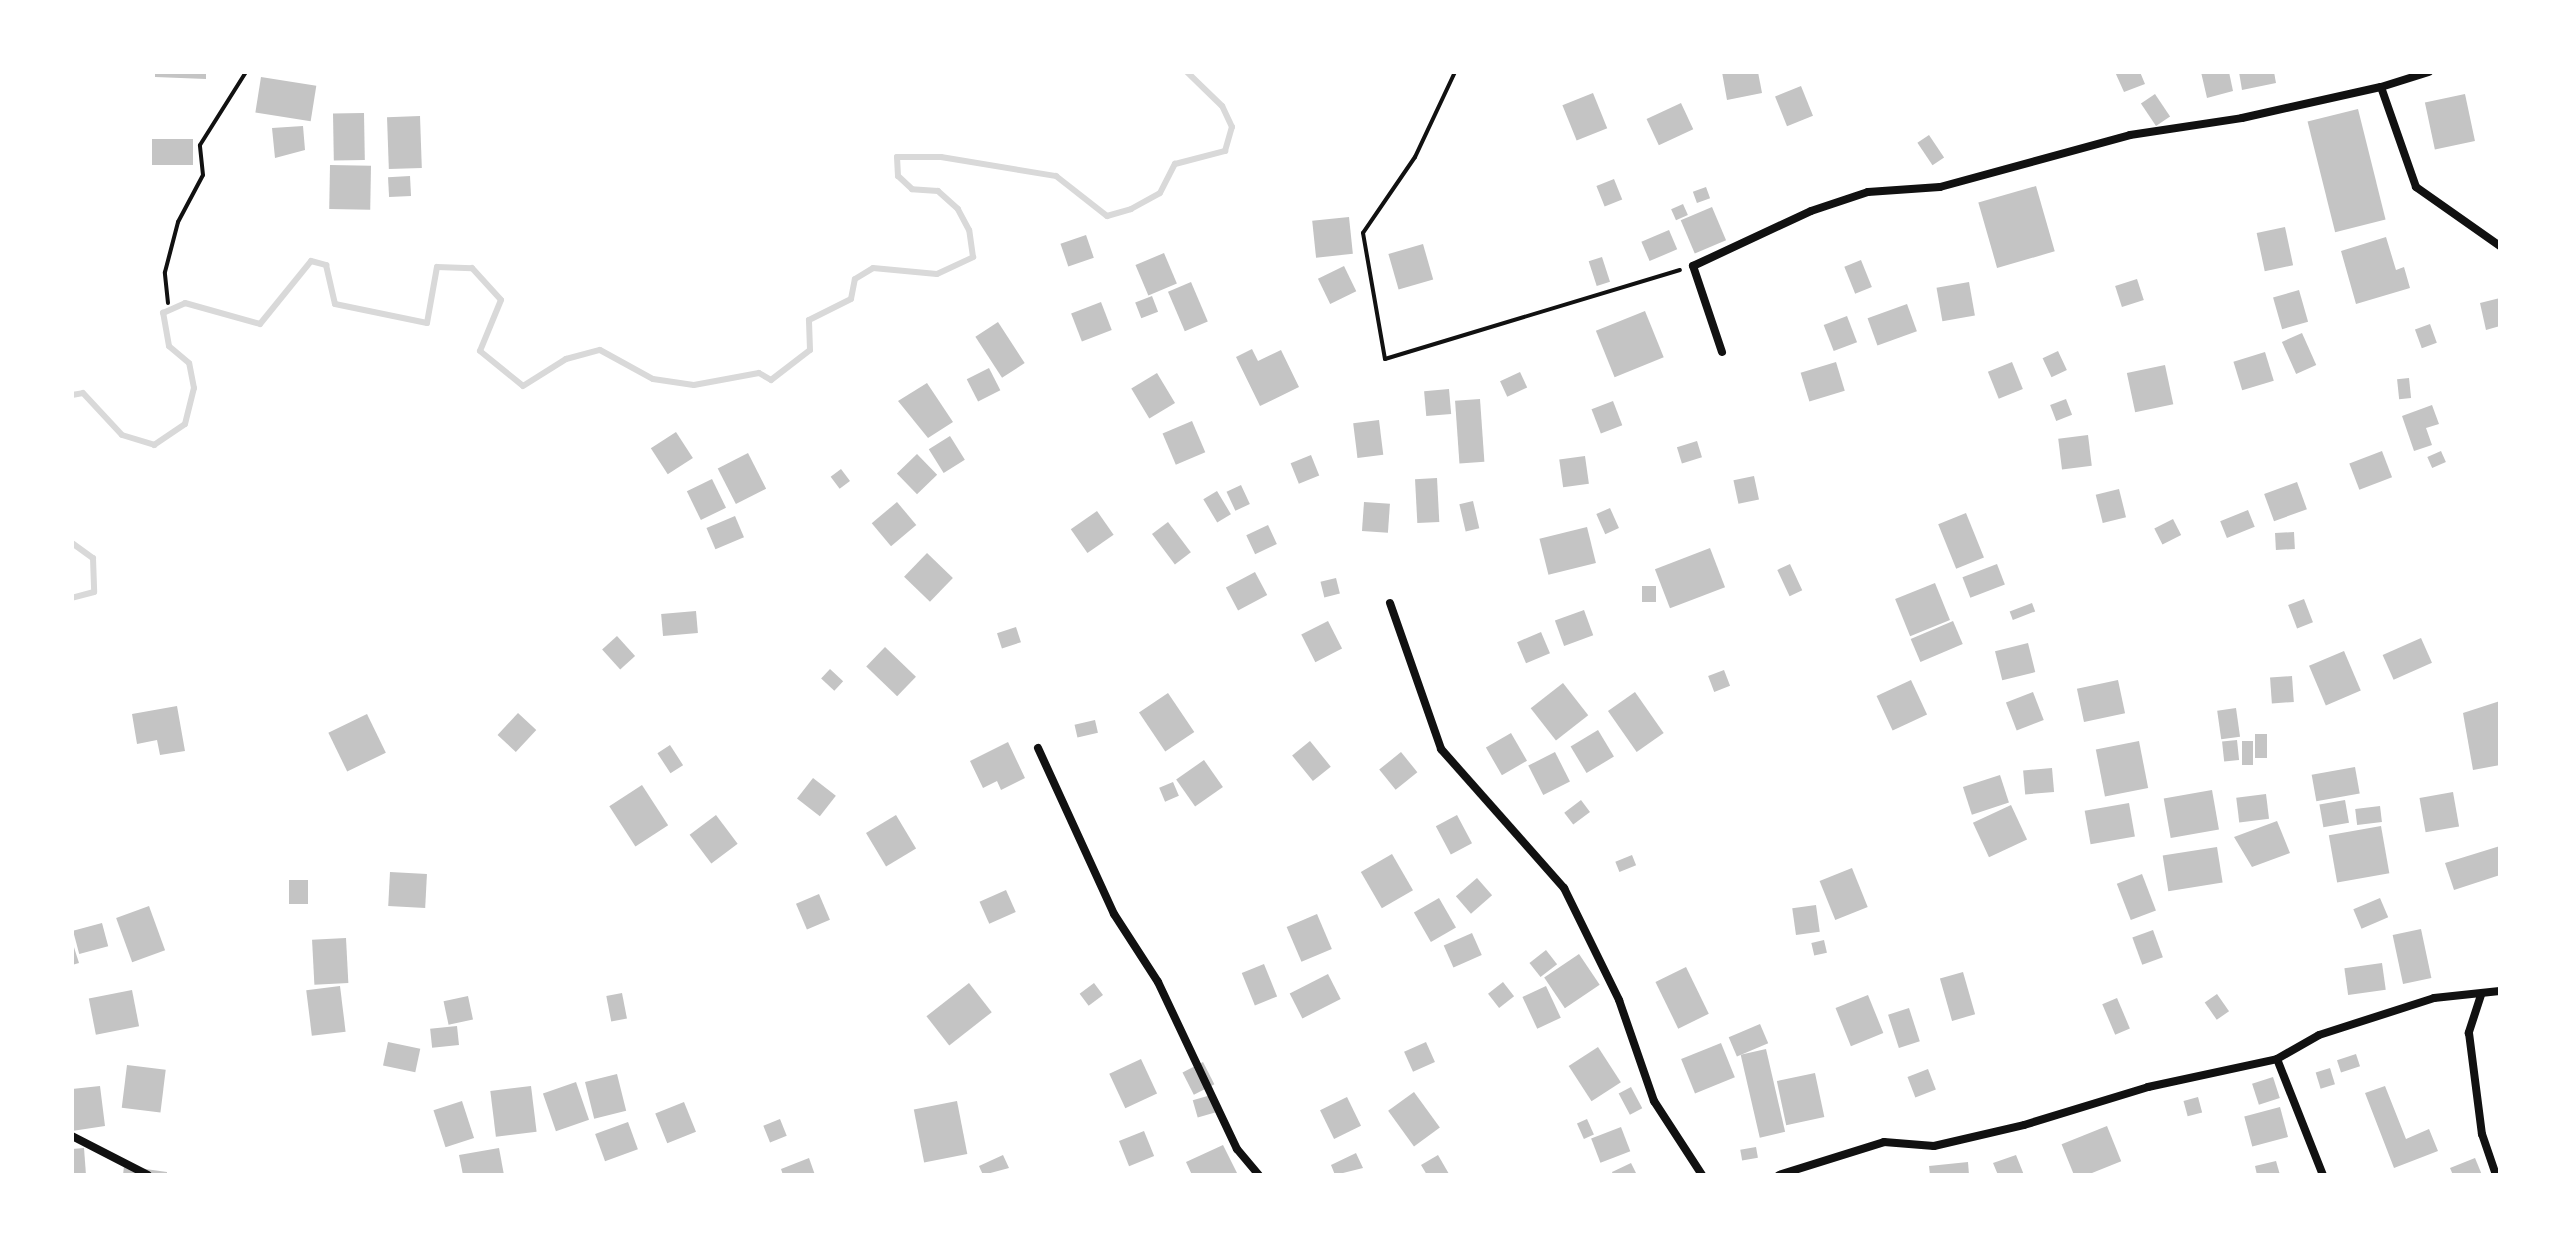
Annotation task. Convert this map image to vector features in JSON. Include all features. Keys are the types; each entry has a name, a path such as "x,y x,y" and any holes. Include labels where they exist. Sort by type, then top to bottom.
{"street":[{"path":"1722,352 1693,266 1811,211 1868,192 1940,187 2130,135 2242,118 2381,87 2429,72"},
{"path":"2381,87 2416,187 2500,246"},
{"path":"1390,603 1441,749 1564,888 1619,1000 1654,1101 1702,1175"},
{"path":"1038,748 1114,914 1158,982 1237,1149 1259,1175"},
{"path":"1779,1175 1884,1142 1934,1146 2148,1087 2277,1059 2319,1035 2434,998 2500,991"},
{"path":"2481,995 2469,1033 2482,1134 2496,1175"},
{"path":"2277,1059 2323,1175"},
{"path":"72,1136 148,1175"}],"path":[{"path":"168,303 165,272 178,222 203,175 200,145 246,72"},
{"path":"1455,72 1415,157 1363,233 1385,359 1693,266"}],"building":[{"path":"155,72 206,72 206,79 155,77"},
{"path":"1722,72 1758,72 1762,93 1727,100"},
{"path":"2115,72 2140,72 2145,84 2124,92"},
{"path":"2201,72 2229,72 2233,91 2207,98"},
{"path":"2239,72 2274,72 2276,83 2242,90"},
{"path":"261,77 316,86 311,121 255,113"},
{"path":"1801,86 1813,116 1787,126 1775,96"},
{"path":"1593,93 1607,128 1577,141 1562,105"},
{"path":"2155,94 2170,116 2156,126 2141,104"},
{"path":"2465,94 2475,141 2435,149 2425,103"},
{"path":"1681,103 1693,129 1659,145 1647,119"},
{"path":"2358,109 2386,220 2335,232 2308,122"},
{"path":"364,113 365,160 334,161 333,114"},
{"path":"420,116 422,168 389,169 387,117"},
{"path":"303,126 305,150 275,158 272,128"},
{"path":"1929,135 1944,157 1932,165 1917,143"},
{"path":"152,139 193,139 193,165 152,165"},
{"path":"330,165 371,166 370,210 329,209"},
{"path":"410,176 411,196 389,197 388,177"},
{"path":"1614,179 1622,199 1605,207 1596,186"},
{"path":"2036,186 2055,251 1997,268 1978,203"},
{"path":"1706,187 1710,198 1697,203 1693,192"},
{"path":"1683,204 1688,215 1676,220 1671,209"},
{"path":"1712,207 1726,240 1695,253 1681,220"},
{"path":"1349,217 1353,254 1316,258 1312,221"},
{"path":"2285,227 2293,265 2265,271 2257,233"},
{"path":"1669,230 1677,249 1650,261 1641,242"},
{"path":"1086,235 1094,258 1068,266 1060,244"},
{"path":"2386,237 2396,270 2404,267 2410,288 2356,304 2341,251"},
{"path":"1423,244 1433,280 1399,289 1388,254"},
{"path":"1164,253 1177,283 1148,295 1135,265"},
{"path":"1602,257 1610,282 1597,286 1589,261"},
{"path":"1861,260 1872,287 1855,294 1844,267"},
{"path":"1344,266 1356,291 1330,304 1318,279"},
{"path":"2137,279 2144,300 2122,307 2115,286"},
{"path":"1191,282 1208,322 1185,331 1168,292"},
{"path":"1969,282 1975,315 1942,321 1937,288"},
{"path":"2299,290 2308,322 2282,329 2273,297"},
{"path":"1152,296 1158,312 1141,318 1135,302"},
{"path":"2500,298 2500,326 2486,330 2480,303"},
{"path":"1101,302 1112,330 1082,341 1071,313"},
{"path":"1907,304 1917,331 1877,346 1868,318"},
{"path":"1645,311 1664,357 1615,377 1596,331"},
{"path":"1847,316 1857,342 1834,351 1824,325"},
{"path":"998,322 1025,363 1002,378 975,337"},
{"path":"2430,324 2437,343 2422,348 2415,329"},
{"path":"2302,333 2316,365 2296,374 2282,342"},
{"path":"1252,349 1258,361 1281,350 1299,387 1260,406 1236,357"},
{"path":"2058,351 2067,370 2051,377 2043,358"},
{"path":"2265,352 2274,381 2242,390 2233,362"},
{"path":"1836,362 1845,391 1809,402 1801,373"},
{"path":"2012,362 2023,389 1999,399 1988,372"},
{"path":"2165,365 2173,404 2135,412 2127,373"},
{"path":"989,368 1000,390 978,402 967,379"},
{"path":"1520,372 1527,387 1507,397 1500,381"},
{"path":"1157,373 1175,403 1149,418 1131,388"},
{"path":"2409,378 2411,398 2399,399 2397,379"},
{"path":"927,383 953,422 928,438 898,401"},
{"path":"1449,389 1451,414 1426,416 1424,391"},
{"path":"1480,399 1484,462 1459,464 1455,401"},
{"path":"2066,399 2072,415 2056,421 2050,405"},
{"path":"1613,401 1622,425 1601,434 1592,409"},
{"path":"2432,405 2439,424 2426,428 2432,445 2414,451 2402,416"},
{"path":"1379,420 1383,455 1357,458 1353,423"},
{"path":"1192,421 1205,452 1176,465 1163,434"},
{"path":"676,432 693,458 668,474 651,448"},
{"path":"2088,435 2092,466 2062,469 2058,439"},
{"path":"950,436 965,460 944,473 929,449"},
{"path":"1697,441 1702,457 1682,463 1677,447"},
{"path":"2382,451 2392,477 2359,490 2349,464"},
{"path":"2441,451 2446,462 2432,468 2427,457"},
{"path":"748,453 766,489 736,504 718,468"},
{"path":"917,454 937,475 917,494 897,473"},
{"path":"1311,455 1319,475 1299,484 1291,463"},
{"path":"1585,456 1589,484 1563,487 1559,460"},
{"path":"841,469 850,481 840,489 831,477"},
{"path":"1754,476 1759,499 1738,504 1733,480"},
{"path":"1437,478 1439,522 1417,523 1415,479"},
{"path":"712,479 726,508 701,520 687,491"},
{"path":"2297,482 2307,509 2274,521 2264,494"},
{"path":"1241,485 1250,504 1235,511 1226,492"},
{"path":"2119,489 2126,517 2103,523 2096,495"},
{"path":"1217,491 1231,514 1217,522 1203,499"},
{"path":"1473,501 1479,528 1466,531 1459,504"},
{"path":"897,502 916,525 891,546 872,523"},
{"path":"1364,502 1390,504 1388,533 1362,531"},
{"path":"1610,508 1619,528 1605,534 1596,514"},
{"path":"2248,510 2255,527 2227,538 2220,521"},
{"path":"1097,511 1114,535 1087,553 1071,529"},
{"path":"1966,513 1984,558 1956,569 1938,524"},
{"path":"735,516 744,537 715,549 706,528"},
{"path":"2173,519 2181,535 2162,545 2154,529"},
{"path":"1168,522 1191,552 1175,564 1152,534"},
{"path":"1268,525 1277,544 1255,554 1246,535"},
{"path":"1587,527 1596,563 1548,575 1539,539"},
{"path":"2294,532 2295,549 2276,550 2275,533"},
{"path":"1710,548 1725,587 1670,608 1655,569"},
{"path":"927,553 953,578 930,602 904,577"},
{"path":"1790,564 1802,590 1790,596 1777,570"},
{"path":"1997,564 2005,585 1970,598 1962,577"},
{"path":"1255,572 1267,595 1238,610 1226,587"},
{"path":"1336,578 1340,594 1324,597 1320,582"},
{"path":"1935,583 1950,620 1910,636 1895,599"},
{"path":"1642,586 1656,586 1656,602 1642,602"},
{"path":"2304,599 2313,622 2297,628 2288,605"},
{"path":"2032,603 2035,611 2013,620 2010,612"},
{"path":"1584,610 1593,635 1564,646 1555,621"},
{"path":"696,611 698,633 663,636 661,614"},
{"path":"1328,621 1342,649 1315,662 1301,635"},
{"path":"1953,621 1963,644 1920,662 1911,639"},
{"path":"1016,627 1021,642 1002,648 997,633"},
{"path":"1541,632 1550,653 1526,663 1517,642"},
{"path":"617,636 635,656 620,669 602,649"},
{"path":"2421,638 2432,663 2394,680 2383,655"},
{"path":"2028,643 2035,672 2002,680 1995,651"},
{"path":"885,647 916,677 897,696 866,666"},
{"path":"2344,651 2361,691 2326,705 2309,666"},
{"path":"830,669 843,681 834,691 821,679"},
{"path":"1724,670 1730,686 1714,692 1708,676"},
{"path":"2292,676 2294,702 2272,703 2270,678"},
{"path":"1911,680 1927,714 1893,730 1877,696"},
{"path":"2118,680 2125,713 2084,722 2077,689"},
{"path":"1563,683 1588,715 1556,741 1531,708"},
{"path":"1635,692 1664,733 1637,752 1608,711"},
{"path":"2033,692 2044,720 2017,730 2006,702"},
{"path":"1168,693 1194,732 1165,752 1139,713"},
{"path":"2500,701 2500,765 2473,770 2463,713"},
{"path":"177,706 185,751 160,755 157,740 137,744 132,714"},
{"path":"2236,708 2240,737 2221,739 2217,711"},
{"path":"518,713 536,730 516,752 498,735"},
{"path":"367,714 386,753 347,771 328,733"},
{"path":"1095,720 1098,733 1077,737 1075,725"},
{"path":"1598,730 1614,757 1587,773 1571,746"},
{"path":"1511,733 1527,761 1502,775 1486,748"},
{"path":"2255,734 2267,734 2267,758 2255,758"},
{"path":"2237,740 2239,760 2224,761 2222,742"},
{"path":"1310,741 1331,767 1313,781 1292,755"},
{"path":"2139,741 2148,788 2105,797 2096,749"},
{"path":"2242,741 2253,741 2253,765 2242,765"},
{"path":"1008,742 1025,778 1001,790 997,781 983,788 970,761"},
{"path":"670,745 683,765 670,773 657,753"},
{"path":"1401,752 1417,772 1396,790 1379,770"},
{"path":"1555,752 1570,781 1543,795 1528,766"},
{"path":"1204,760 1223,787 1195,807 1176,780"},
{"path":"2355,767 2360,794 2316,801 2312,775"},
{"path":"2052,768 2054,792 2025,794 2023,771"},
{"path":"2000,775 2009,803 1972,815 1963,787"},
{"path":"813,778 836,796 820,816 797,798"},
{"path":"1173,782 1179,796 1165,802 1159,788"},
{"path":"642,785 668,825 635,846 609,806"},
{"path":"2212,790 2219,829 2171,838 2164,799"},
{"path":"2453,792 2459,826 2426,832 2420,798"},
{"path":"2266,794 2269,819 2239,822 2236,798"},
{"path":"1581,800 1590,812 1573,825 1564,813"},
{"path":"2345,800 2349,823 2323,827 2319,805"},
{"path":"2129,803 2135,836 2091,844 2085,811"},
{"path":"2011,805 2027,839 1989,857 1973,823"},
{"path":"2380,806 2382,822 2357,825 2355,809"},
{"path":"716,815 738,844 711,864 690,835"},
{"path":"896,815 916,848 886,866 866,833"},
{"path":"1457,815 1472,843 1451,855 1436,826"},
{"path":"2277,821 2290,853 2252,867 2234,837"},
{"path":"2381,826 2389,873 2337,882 2329,835"},
{"path":"2500,846 2500,875 2454,890 2445,863"},
{"path":"2217,847 2223,883 2168,891 2163,856"},
{"path":"1392,854 1413,890 1382,908 1361,872"},
{"path":"1632,855 1636,865 1619,872 1615,862"},
{"path":"1852,868 1868,907 1835,920 1820,881"},
{"path":"390,872 427,874 425,908 388,906"},
{"path":"2142,874 2156,910 2131,920 2117,884"},
{"path":"1477,878 1492,895 1471,914 1456,896"},
{"path":"289,880 308,880 308,904 289,904"},
{"path":"1006,890 1016,912 989,924 980,902"},
{"path":"819,894 830,920 807,930 796,904"},
{"path":"1439,898 1456,927 1431,942 1414,912"},
{"path":"2380,898 2388,917 2362,929 2353,909"},
{"path":"1816,905 1820,932 1796,935 1792,908"},
{"path":"149,906 165,950 132,962 116,918"},
{"path":"1317,914 1332,949 1301,962 1287,927"},
{"path":"102,923 108,946 79,954 73,931"},
{"path":"2421,929 2431,978 2403,984 2393,935"},
{"path":"2153,930 2163,957 2142,965 2132,938"},
{"path":"1472,933 1482,955 1453,968 1444,946"},
{"path":"346,938 348,983 314,985 312,940"},
{"path":"1824,940 1827,953 1814,956 1811,943"},
{"path":"72,941 79,963 72,965"},
{"path":"1546,950 1557,964 1541,977 1529,963"},
{"path":"1579,954 1600,985 1565,1008 1544,977"},
{"path":"2382,963 2386,990 2348,995 2344,968"},
{"path":"1264,964 1277,996 1255,1005 1242,973"},
{"path":"1686,967 1709,1014 1678,1029 1655,982"},
{"path":"1963,972 1975,1014 1952,1021 1940,979"},
{"path":"1328,974 1341,999 1302,1018 1290,994"},
{"path":"1503,982 1514,996 1499,1008 1488,994"},
{"path":"969,983 992,1012 949,1045 926,1016"},
{"path":"1094,983 1103,995 1089,1006 1080,994"},
{"path":"340,986 346,1032 312,1036 306,990"},
{"path":"1546,986 1561,1018 1537,1029 1522,997"},
{"path":"132,990 139,1026 96,1035 89,998"},
{"path":"622,993 627,1019 611,1022 606,996"},
{"path":"2217,994 2229,1011 2217,1020 2205,1003"},
{"path":"1868,995 1883,1033 1851,1046 1836,1008"},
{"path":"468,996 473,1019 449,1025 444,1001"},
{"path":"2117,998 2130,1028 2115,1035 2102,1004"},
{"path":"1909,1008 1920,1041 1899,1048 1888,1015"},
{"path":"1760,1024 1768,1043 1737,1057 1729,1037"},
{"path":"457,1026 459,1045 432,1048 430,1029"},
{"path":"388,1042 420,1049 415,1072 383,1065"},
{"path":"1426,1042 1435,1062 1413,1072 1404,1052"},
{"path":"1721,1043 1735,1077 1695,1093 1681,1059"},
{"path":"1598,1047 1621,1082 1592,1101 1569,1066"},
{"path":"1766,1049 1785,1132 1760,1138 1741,1055"},
{"path":"2356,1054 2360,1066 2341,1073 2337,1060"},
{"path":"1141,1059 1157,1093 1125,1108 1109,1074"},
{"path":"1203,1062 1214,1084 1194,1095 1183,1072"},
{"path":"127,1065 166,1070 160,1112 122,1108"},
{"path":"2330,1068 2335,1084 2321,1089 2316,1072"},
{"path":"1928,1069 1936,1090 1915,1097 1907,1077"},
{"path":"1815,1073 1824,1117 1786,1125 1777,1081"},
{"path":"617,1074 626,1111 594,1119 585,1082"},
{"path":"2273,1077 2280,1098 2259,1105 2252,1084"},
{"path":"576,1082 589,1120 556,1131 543,1093"},
{"path":"100,1086 105,1126 72,1131 72,1089"},
{"path":"531,1086 537,1132 496,1137 490,1091"},
{"path":"2385,1086 2406,1139 2429,1129 2438,1151 2394,1168 2365,1093"},
{"path":"1631,1087 1642,1108 1630,1115 1619,1094"},
{"path":"1414,1092 1440,1128 1414,1146 1388,1111"},
{"path":"1211,1095 1216,1112 1198,1118 1193,1100"},
{"path":"1347,1097 1361,1126 1334,1139 1320,1110"},
{"path":"2198,1097 2202,1112 2188,1116 2184,1101"},
{"path":"462,1101 474,1138 446,1147 433,1110"},
{"path":"957,1101 967,1154 924,1162 914,1109"},
{"path":"684,1102 696,1132 667,1143 655,1114"},
{"path":"2280,1107 2288,1137 2252,1147 2244,1117"},
{"path":"780,1119 787,1136 770,1142 763,1126"},
{"path":"1587,1119 1594,1135 1584,1139 1577,1123"},
{"path":"628,1122 638,1149 605,1161 595,1134"},
{"path":"2107,1126 2121,1161 2087,1175 2074,1175 2062,1144"},
{"path":"1621,1127 1630,1151 1600,1163 1591,1138"},
{"path":"1144,1131 1154,1156 1129,1166 1119,1141"},
{"path":"1223,1145 1238,1175 1192,1175 1186,1162"},
{"path":"1756,1147 1758,1158 1742,1161 1740,1150"},
{"path":"84,1148 86,1175 72,1175 72,1149"},
{"path":"499,1148 504,1175 463,1175 459,1155"},
{"path":"1356,1153 1363,1168 1335,1175 1331,1165"},
{"path":"1003,1155 1009,1168 983,1175 979,1166"},
{"path":"1438,1155 1449,1174 1427,1175 1421,1165"},
{"path":"2016,1155 2024,1175 1998,1175 1993,1163"},
{"path":"809,1158 815,1175 783,1175 781,1169"},
{"path":"2475,1158 2482,1175 2453,1175 2450,1168"},
{"path":"2276,1161 2280,1175 2257,1175 2255,1166"},
{"path":"1968,1162 1969,1175 1930,1175 1929,1166"},
{"path":"1631,1163 1637,1175 1613,1175 1612,1172"},
{"path":"124,1166 167,1172 167,1175 123,1175"}],"waterway":[{"path":"72,395 83,393 122,435 154,445 185,424 194,388 189,363 169,346 163,313 185,303 260,324 311,261 326,265 335,304 427,323 437,267 472,268 501,300 480,351 523,386 566,359 600,350 653,379 694,385 759,373 771,380 810,350 809,320 851,299 855,279 873,268 937,274 973,257 969,230 958,209 938,191 912,189 898,176 897,157 941,157 1056,176 1107,216 1131,209 1160,193 1175,164 1225,151 1232,127 1222,106 1187,72"},
{"path":"72,543 93,558 94,592 72,598"}]}
